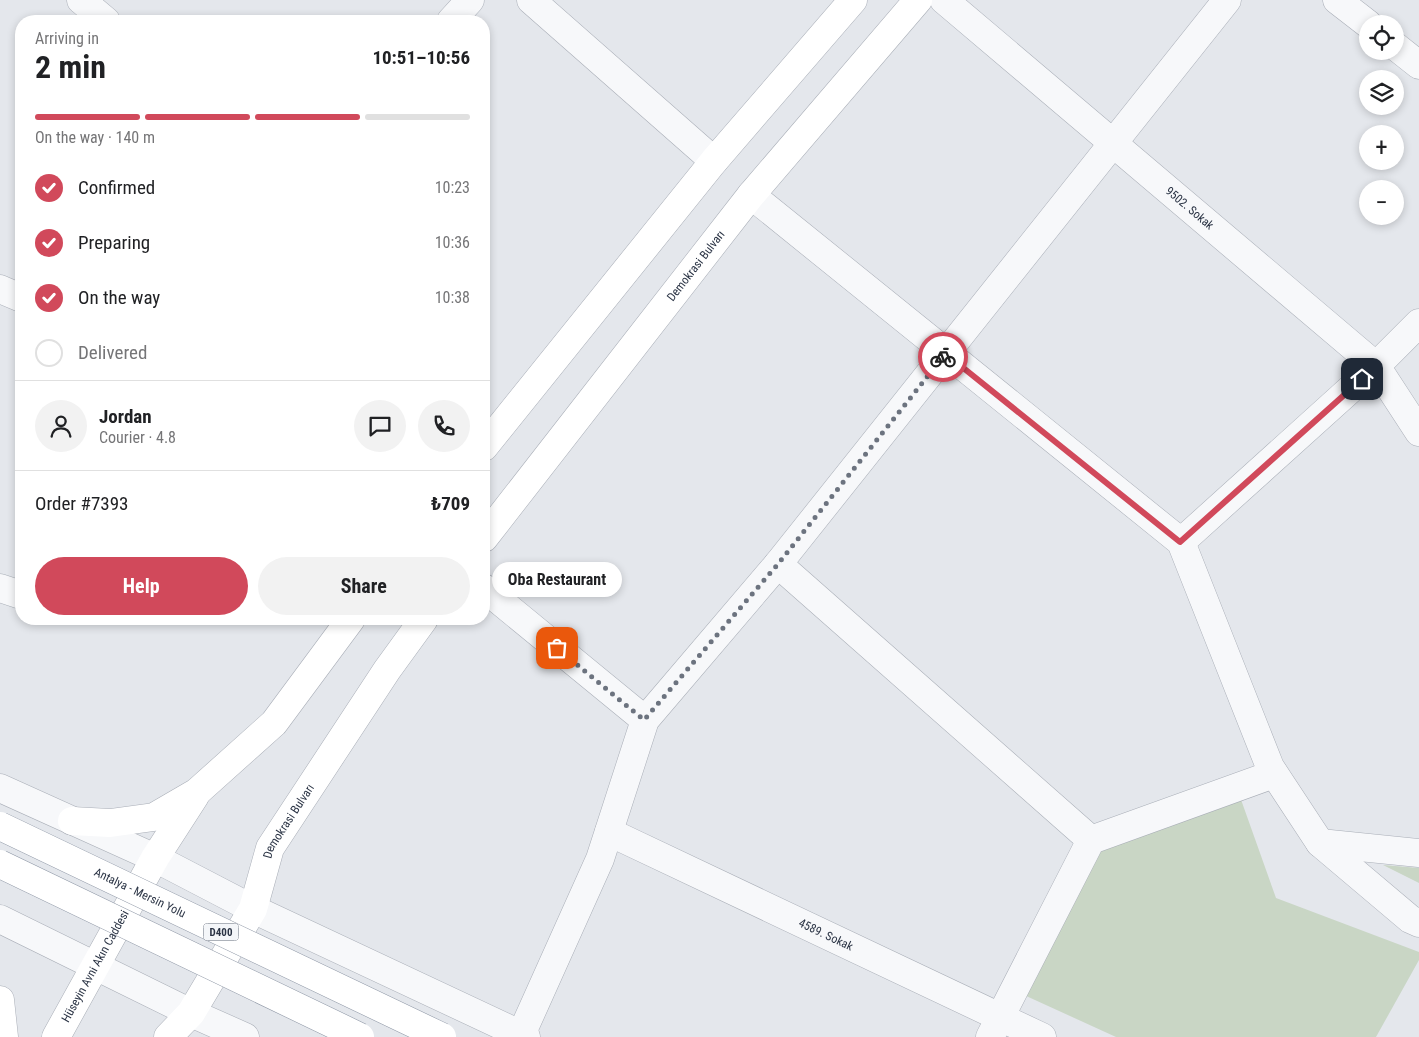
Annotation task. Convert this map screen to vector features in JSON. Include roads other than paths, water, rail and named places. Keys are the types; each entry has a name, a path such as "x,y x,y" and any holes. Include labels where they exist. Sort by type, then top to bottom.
{"main road":[{"path":"490,440 714,162 853,0"},
{"name":"Demokrasi Bulvarı","path":"490,530 751,195 918,0"},
{"path":"72,821 110,823 154,818 197,792 274,723 347,625"},
{"name":"Demokrasi Bulvarı","path":"170,1035 191,1013 253,909 270,848 387,670 420,625"},
{"name":"Hüseyin Avni Akın Caddesi","path":"56,1037 66,1023 94,965 155,858 197,792"},
{"name":"Antalya - Mersin Yolu","path":"0,826 442,1037"},
{"path":"0,864 360,1037"},
{"path":"0,1000 4,1037"}],"street":[{"path":"81,0 99,15"},
{"path":"456,15 470,0"},
{"path":"531,0 714,162"},
{"name":"9502. Sokak","path":"944,0 1376,366 1419,432"},
{"path":"0,788 155,858 253,909 523,1036 600,859 644,720 778,564 1226,0"},
{"path":"1337,0 1359,17"},
{"path":"1404,53 1419,65"},
{"path":"751,195 1180,542 1274,774 1320,843 1410,919 1419,923"},
{"path":"0,289 15,295"},
{"path":"1180,542 1376,366 1419,323"},
{"path":"778,564 1091,840"},
{"path":"0,588 15,593"},
{"path":"490,593 644,720"},
{"path":"995,1027 1091,840 1274,774"},
{"name":"4589. Sokak","path":"609,832 995,1027 1042,1037"},
{"path":"1320,843 1419,853"},
{"path":"0,919 244,1037"}],"place":[{"name":"Oba Restaurant","path":"557,648"}]}
